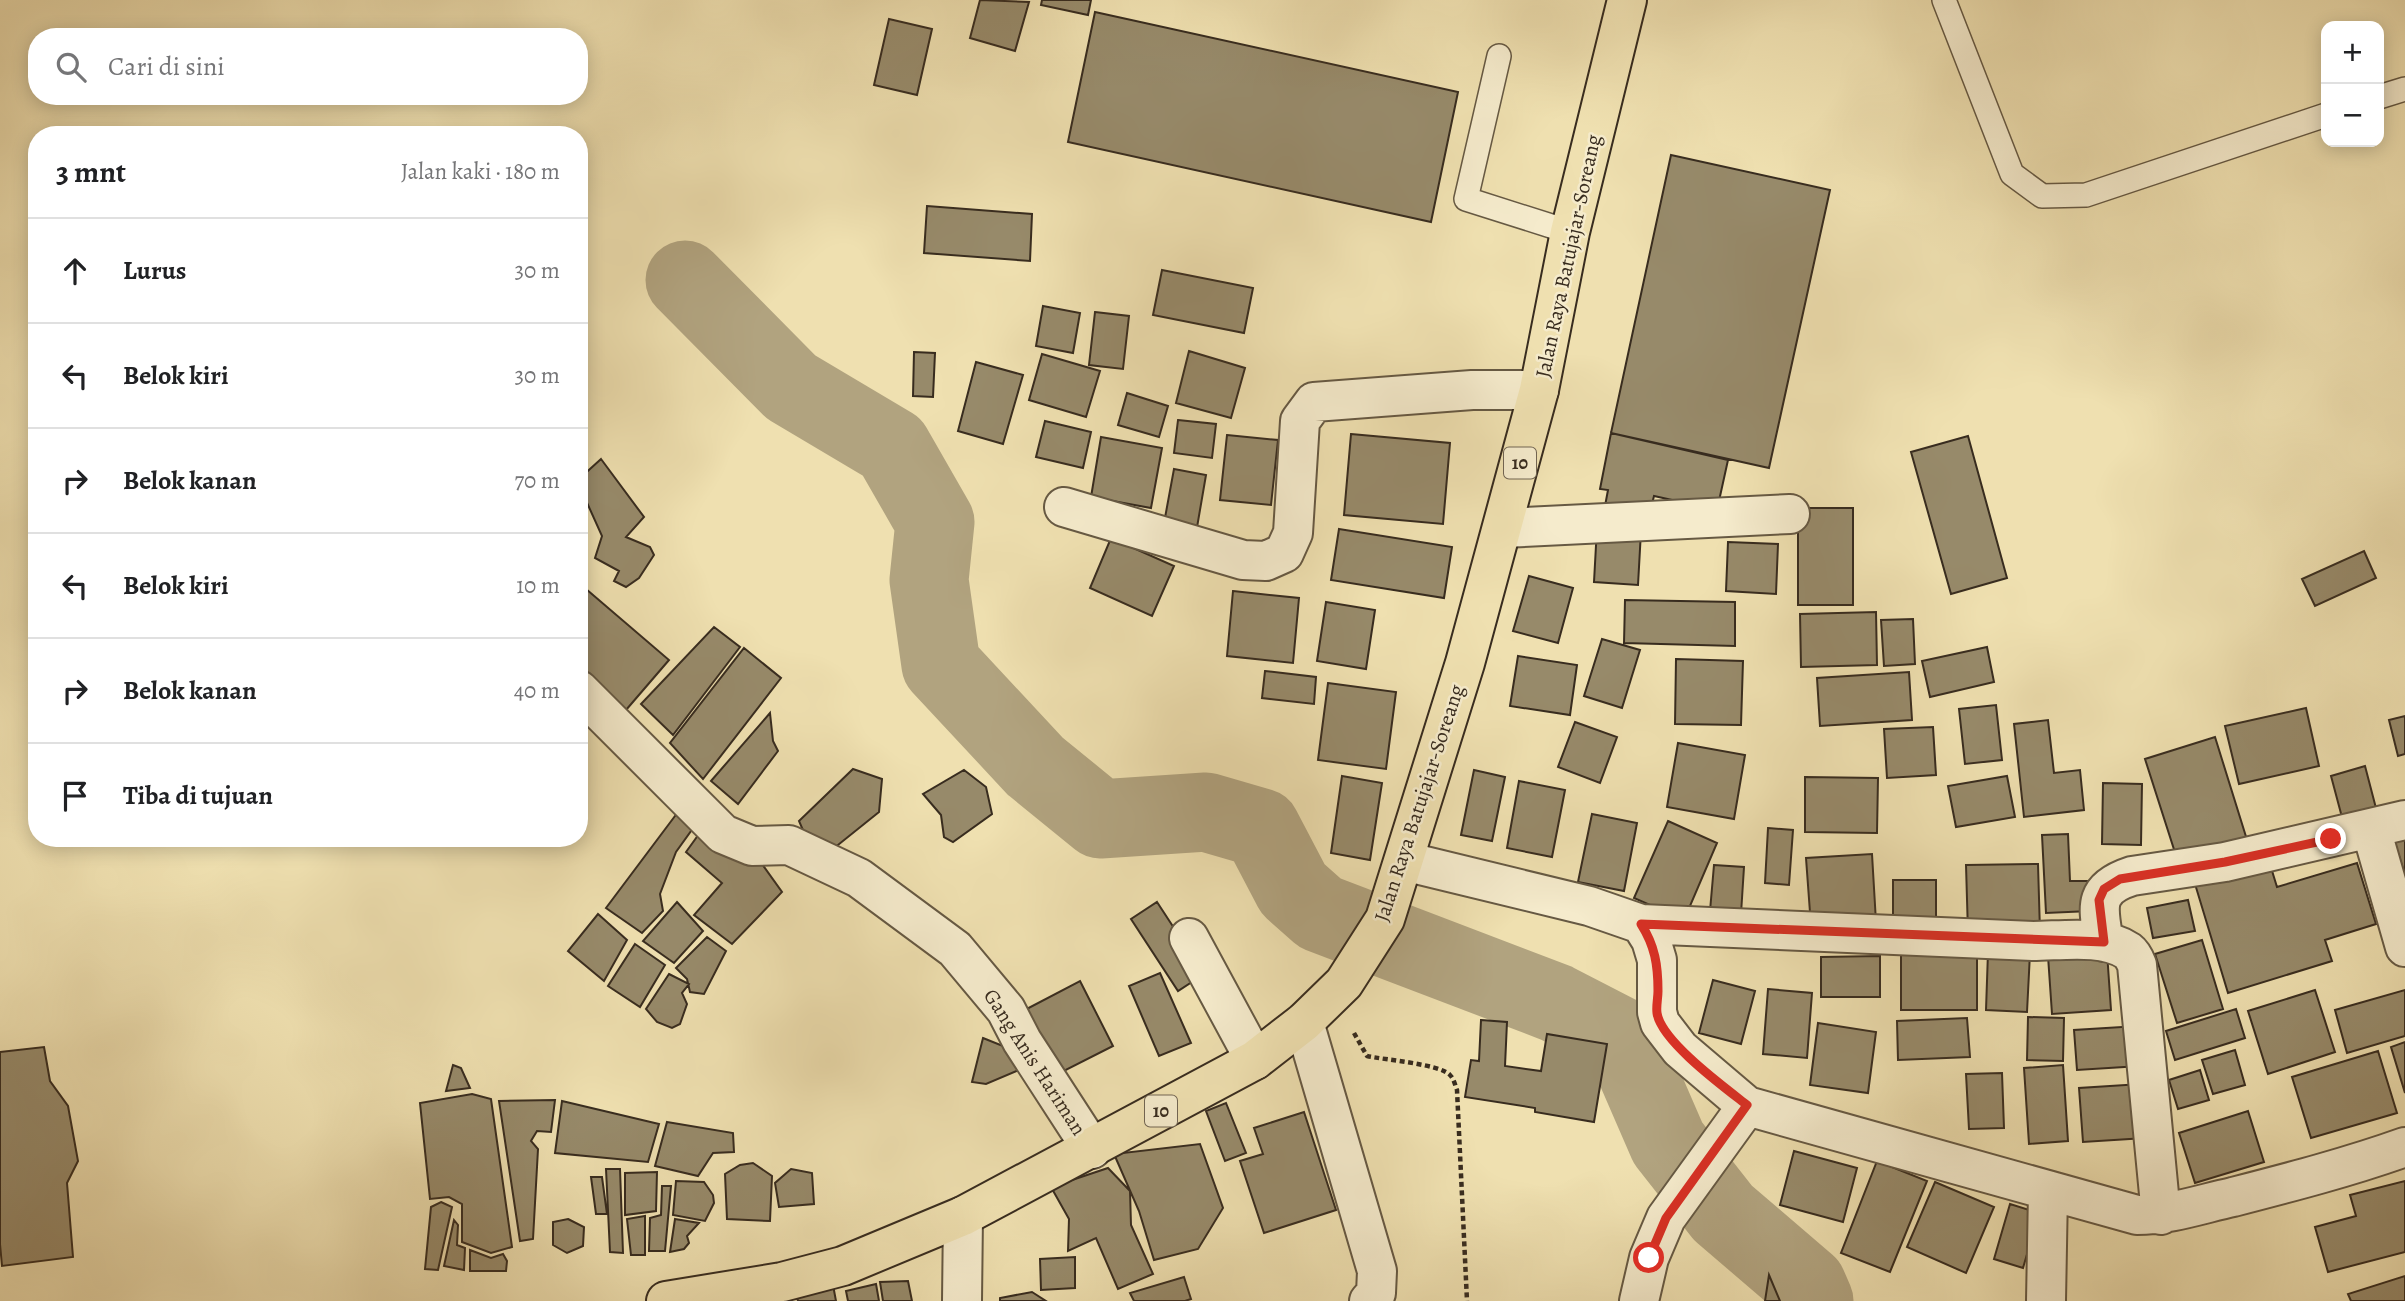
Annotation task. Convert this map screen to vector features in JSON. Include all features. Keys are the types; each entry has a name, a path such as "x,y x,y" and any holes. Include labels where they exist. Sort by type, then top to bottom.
{"highway":[{"name":"Jalan Raya Batujajar-Soreang","path":"666,1301 782,1282 843,1266 963,1216 1255,1060 1304,1022 1338,989 1384,919 1465,663 1539,390 1570,232 1627,0"}],"street":[{"path":"1064,507 1242,560 1266,561 1284,553 1293,533 1300,421 1314,402 1472,390 1539,390"},
{"path":"1503,528 1790,514"},
{"name":"Gang Anis Hariman","path":"588,699 723,834 752,846 789,845 859,878 955,949 1006,1010 1022,1041 1092,1149"},
{"path":"2104,942 2099,900 2104,889 2120,879 2225,862 2388,824 2405,947"},
{"path":"1404,862 1589,906 1641,924 2104,942 2130,952 2137,965 2161,1215"},
{"path":"1641,924 1651,940 1657,960 1657,1012 1660,1023 1689,1057 1747,1105 2137,1215 2161,1215 2357,1164 2405,1147"},
{"path":"1189,938 1255,1060"},
{"path":"1304,1022 1377,1271 1376,1293 1369,1301"},
{"path":"1639,1301 1649,1258 1666,1218 1747,1105"},
{"path":"2046,1301 2048,1191"},
{"path":"962,1301 963,1216"}],"lane":[{"path":"1944,0 2012,174 2042,196 2086,195 2321,117"},
{"path":"1499,56 1466,199 1570,232"},
{"path":"2384,95 2405,89"}],"path":[{"path":"1338,989 1367,1056 1439,1067 1454,1080 1457,1090 1467,1301"}],"building":[{"path":"980,0 1029,2 1015,51 970,38"},
{"path":"1042,0 1091,0 1088,15 1041,5"},
{"path":"1095,12 1458,92 1431,222 1068,142"},
{"path":"889,19 932,29 917,95 874,85"},
{"path":"1671,155 1830,190 1769,468 1611,433"},
{"path":"927,206 1032,214 1030,261 924,253"},
{"path":"1162,270 1253,288 1244,333 1153,315"},
{"path":"1043,306 1080,313 1073,353 1036,346"},
{"path":"1095,312 1129,316 1123,369 1089,365"},
{"path":"1189,351 1245,368 1231,418 1176,403"},
{"path":"914,352 935,353 933,397 913,396"},
{"path":"1042,354 1100,371 1086,417 1029,400"},
{"path":"976,362 1023,375 1003,444 958,431"},
{"path":"1127,393 1168,406 1159,437 1118,425"},
{"path":"1178,420 1216,424 1212,458 1174,453"},
{"path":"1045,421 1091,432 1083,468 1036,457"},
{"path":"1611,433 1728,460 1717,510 1654,496 1649,516 1605,506 1608,490 1600,489"},
{"path":"1351,434 1450,443 1443,524 1344,515"},
{"path":"1227,435 1278,440 1271,505 1220,500"},
{"path":"1968,436 2007,578 1951,594 1911,452"},
{"path":"1101,437 1162,448 1151,508 1091,497"},
{"path":"601,459 644,517 626,537 650,547 654,555 639,578 626,587 614,581 619,571 595,558 602,536 588,505 588,471"},
{"path":"1174,469 1206,475 1195,539 1162,534"},
{"path":"1798,508 1853,508 1853,605 1798,605"},
{"path":"1597,527 1641,531 1638,585 1594,582"},
{"path":"1339,529 1452,547 1444,598 1331,580"},
{"path":"1111,538 1174,566 1152,616 1090,588"},
{"path":"1728,542 1778,544 1776,594 1726,591"},
{"path":"2364,551 2376,578 2315,606 2302,579"},
{"path":"1529,576 1573,588 1558,643 1513,631"},
{"path":"588,591 669,660 626,710 588,678"},
{"path":"1233,591 1299,598 1293,663 1227,656"},
{"path":"1625,600 1735,602 1735,646 1624,643"},
{"path":"1326,602 1375,610 1366,669 1317,661"},
{"path":"1876,612 1877,665 1801,667 1800,614"},
{"path":"1913,619 1915,664 1884,666 1881,620"},
{"path":"714,627 740,647 673,735 641,704"},
{"path":"1602,639 1640,650 1622,708 1584,696"},
{"path":"1987,647 1994,682 1930,697 1922,661"},
{"path":"744,648 781,678 703,779 670,743"},
{"path":"1518,656 1577,665 1570,715 1510,706"},
{"path":"1676,659 1743,661 1741,725 1675,724"},
{"path":"1265,671 1316,677 1314,704 1262,698"},
{"path":"1909,672 1912,720 1820,726 1817,678"},
{"path":"1328,683 1396,692 1386,769 1318,760"},
{"path":"1996,705 2002,760 1965,764 1959,709"},
{"path":"2306,708 2319,766 2239,784 2225,726"},
{"path":"770,713 773,741 778,751 738,804 711,781"},
{"path":"2405,716 2405,754 2398,756 2389,720"},
{"path":"2048,720 2054,773 2080,770 2084,810 2024,817 2014,724"},
{"path":"1575,722 1617,737 1600,783 1558,767"},
{"path":"1933,727 1936,775 1887,778 1884,729"},
{"path":"2215,737 2248,843 2179,865 2145,759"},
{"path":"1678,743 1745,755 1734,819 1667,807"},
{"path":"2365,766 2377,812 2343,821 2331,776"},
{"path":"853,769 882,779 879,812 828,853 811,849 799,821"},
{"path":"964,770 986,787 992,814 953,842 944,837 941,815 923,794"},
{"path":"1474,770 1505,777 1492,841 1461,835"},
{"path":"1342,776 1382,783 1370,860 1331,853"},
{"path":"2007,776 2015,817 1956,827 1948,786"},
{"path":"1805,777 1878,778 1877,833 1805,832"},
{"path":"1519,781 1565,790 1552,857 1507,848"},
{"path":"2103,783 2142,784 2141,845 2102,844"},
{"path":"681,808 696,824 676,852 660,894 663,911 642,933 606,908"},
{"path":"1592,814 1637,823 1624,891 1578,882"},
{"path":"1668,821 1717,843 1684,920 1634,898"},
{"path":"1768,828 1793,830 1789,885 1765,883"},
{"path":"699,834 757,857 782,892 732,944 694,915 722,883 686,852"},
{"path":"2068,834 2070,881 2088,881 2090,911 2046,913 2042,835"},
{"path":"2405,836 2405,875 2394,840"},
{"path":"1872,854 1876,922 1811,926 1806,858"},
{"path":"2269,861 2277,887 2357,863 2376,924 2325,940 2332,961 2228,993 2195,884"},
{"path":"2038,864 2040,932 1968,933 1966,865"},
{"path":"1714,865 1744,867 1741,914 1710,911"},
{"path":"1893,880 1936,880 1936,926 1893,925"},
{"path":"2188,900 2195,931 2153,938 2147,908"},
{"path":"677,902 703,931 674,963 643,941"},
{"path":"1157,902 1204,974 1178,991 1131,919"},
{"path":"598,914 627,940 604,981 568,951"},
{"path":"707,937 726,951 704,994 690,992 687,979 676,968"},
{"path":"2202,940 2223,1009 2177,1023 2155,954"},
{"path":"635,944 665,965 640,1007 608,986"},
{"path":"1988,952 2030,953 2027,1012 1986,1010"},
{"path":"2107,952 2111,1010 2052,1014 2048,956"},
{"path":"1901,953 1977,953 1977,1010 1901,1010"},
{"path":"1880,956 1880,997 1821,997 1821,957"},
{"path":"1160,973 1191,1043 1159,1056 1129,986"},
{"path":"669,974 689,984 682,993 687,1004 680,1024 672,1028 657,1022 646,1009"},
{"path":"1713,980 1755,991 1741,1044 1699,1033"},
{"path":"1080,981 1113,1046 1052,1077 1019,1013"},
{"path":"1768,989 1812,993 1807,1058 1763,1054"},
{"path":"2315,990 2335,1052 2268,1074 2248,1011"},
{"path":"2405,990 2405,1036 2347,1053 2335,1010"},
{"path":"2236,1009 2245,1038 2175,1060 2166,1031"},
{"path":"2028,1017 2064,1018 2063,1061 2027,1060"},
{"path":"1967,1018 1970,1057 1898,1060 1897,1021"},
{"path":"1481,1020 1507,1022 1505,1066 1541,1071 1547,1034 1607,1044 1594,1122 1535,1112 1535,1108 1465,1097 1471,1060 1479,1061"},
{"path":"1818,1023 1876,1032 1868,1093 1810,1085"},
{"path":"2138,1026 2140,1066 2077,1070 2074,1030"},
{"path":"983,1038 1008,1048 1019,1070 986,1084 972,1082"},
{"path":"2405,1042 2405,1093 2391,1047"},
{"path":"44,1047 50,1081 68,1106 78,1161 67,1183 73,1257 2,1266 0,1052"},
{"path":"2235,1050 2245,1085 2213,1094 2202,1060"},
{"path":"2378,1051 2397,1113 2311,1138 2292,1077"},
{"path":"453,1065 461,1068 470,1088 446,1091"},
{"path":"2063,1065 2068,1141 2029,1144 2024,1068"},
{"path":"2200,1070 2209,1100 2178,1109 2169,1080"},
{"path":"2002,1073 2004,1128 1969,1129 1966,1074"},
{"path":"2141,1084 2145,1138 2083,1142 2079,1088"},
{"path":"472,1094 491,1099 512,1247 491,1253 462,1242 462,1204 449,1197 430,1199 420,1103"},
{"path":"555,1100 551,1132 537,1131 531,1141 538,1149 533,1239 520,1241 499,1101"},
{"path":"562,1101 659,1124 648,1162 555,1153"},
{"path":"1226,1103 1246,1153 1225,1161 1206,1111"},
{"path":"2248,1111 2264,1162 2195,1183 2179,1133"},
{"path":"1304,1112 1336,1210 1264,1233 1240,1161 1263,1154 1254,1128"},
{"path":"667,1122 733,1133 734,1152 713,1153 698,1176 655,1166"},
{"path":"1200,1144 1223,1208 1198,1249 1154,1260 1139,1211 1114,1154"},
{"path":"1794,1151 1857,1168 1843,1222 1780,1205"},
{"path":"1877,1161 1927,1181 1890,1272 1841,1253"},
{"path":"753,1163 772,1176 770,1221 727,1219 725,1174 740,1165"},
{"path":"1108,1168 1130,1191 1131,1225 1153,1274 1118,1289 1096,1238 1068,1251 1069,1219 1051,1187"},
{"path":"606,1169 620,1169 623,1253 610,1252"},
{"path":"791,1169 812,1173 814,1204 779,1207 775,1183"},
{"path":"657,1172 656,1211 625,1215 625,1173"},
{"path":"591,1177 602,1177 607,1214 596,1214"},
{"path":"676,1181 704,1182 713,1195 714,1203 705,1221 673,1215"},
{"path":"2405,1181 2405,1252 2328,1272 2315,1227 2356,1216 2350,1195"},
{"path":"1935,1182 1994,1207 1966,1273 1907,1247"},
{"path":"662,1186 671,1186 665,1251 649,1251 650,1218 661,1215"},
{"path":"441,1202 452,1207 438,1270 425,1269 431,1207"},
{"path":"2010,1204 2039,1213 2023,1268 1994,1259"},
{"path":"645,1216 645,1255 631,1255 627,1219"},
{"path":"568,1219 584,1227 583,1246 567,1253 553,1245 553,1222"},
{"path":"675,1219 699,1223 687,1236 689,1243 684,1249 670,1252"},
{"path":"454,1220 458,1225 457,1245 465,1248 464,1270 444,1266"},
{"path":"470,1250 491,1258 503,1254 507,1261 506,1271 470,1271"},
{"path":"1075,1257 1075,1288 1041,1290 1040,1259"},
{"path":"1769,1275 1780,1301 1765,1301"},
{"path":"2405,1276 2405,1301 2351,1301 2348,1294"},
{"path":"1184,1277 1191,1299 1185,1301 1134,1301 1130,1293"},
{"path":"908,1281 912,1301 883,1301 880,1282"},
{"path":"876,1284 879,1301 848,1301 846,1291"},
{"path":"833,1285 836,1301 798,1301 795,1289"},
{"path":"1032,1292 1046,1301 1000,1301 1000,1298"}],"waterway":[{"path":"685,280 791,387 892,447 935,522 929,580 941,665 1035,766 1100,819 1206,812 1261,828 1293,889 1320,913 1556,1003 1622,1037 1668,1143 1723,1213 1807,1285 1814,1301"}],"route":[{"path":"1649,1258 1666,1218 1747,1105 1680,1049 1660,1023 1657,1012 1657,960 1651,940 1641,924 2104,942 2099,900 2104,889 2120,879 2225,862 2331,839"}]}
